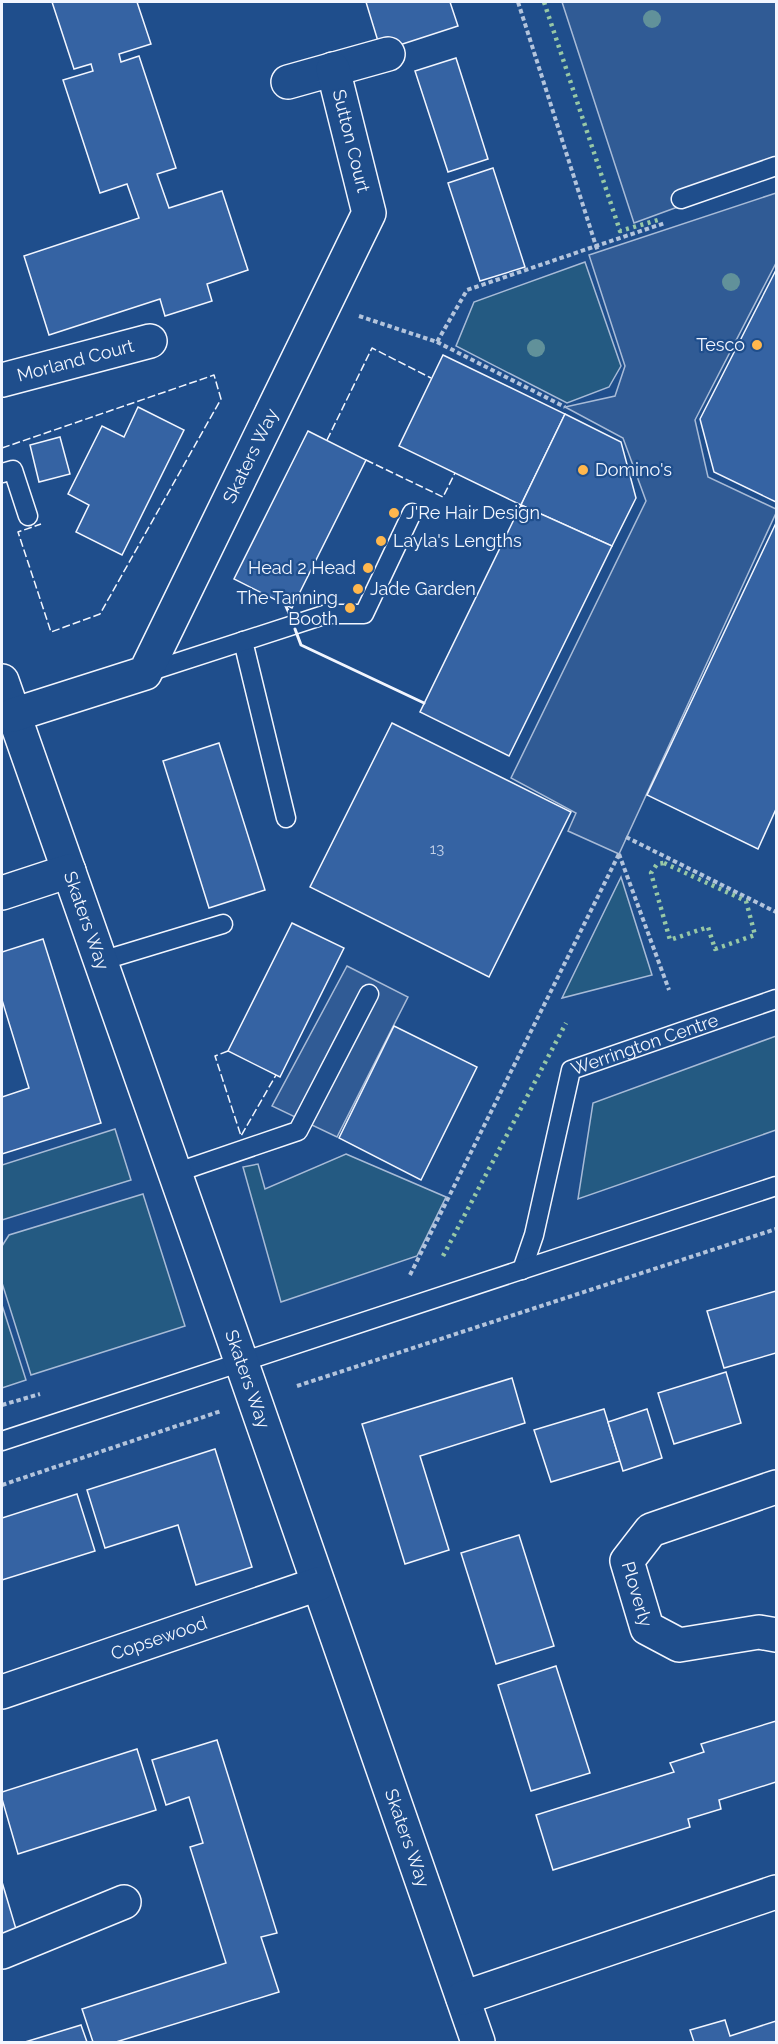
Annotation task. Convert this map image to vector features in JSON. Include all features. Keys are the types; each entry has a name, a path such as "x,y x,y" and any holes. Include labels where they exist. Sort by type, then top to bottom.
{"street":[{"name":"Sutton Court","path":"288,82 388,54"},
{"name":"Sutton Court","path":"333,69 369,213"},
{"name":"Skaters Way","path":"145,673 369,213"},
{"name":"Morland Court","path":"2,380 150,341"},
{"path":"13,716 145,673"},
{"name":"Skaters Way","path":"2,681 478,2043"},
{"path":"2,893 69,871"},
{"name":"Ploverly","path":"777,1487 651,1530 627,1561 647,1628 679,1645 759,1632 777,1635"},
{"name":"Copsewood","path":"2,1692 318,1584"},
{"path":"463,1998 777,1892"},
{"path":"2,1952 124,1902"}],"lane":[{"path":"681,199 777,166"},
{"path":"2,473 13,470 27,516"},
{"path":"145,673 327,614 364,615 412,513"},
{"path":"243,641 286,818"},
{"path":"101,961 223,924"},
{"path":"175,1173 298,1131 369,994"},
{"name":"Werrington Centre","path":"522,1270 534,1235 571,1070 777,999"},
{"path":"2,1441 777,1186"}],"path":[{"path":"437,342 467,290 597,248 518,2"},
{"path":"324,305 437,342 565,407"},
{"path":"627,837 777,912"},
{"path":"410,1276 619,854 669,990"},
{"path":"297,1386 777,1229"},
{"path":"2,1485 224,1410"}],"shaded area":[{"path":"562,2 776,2 776,171 634,223"},
{"path":"776,193 776,263 695,420 708,477 776,509 776,513 619,854 568,831 576,813 511,778 646,501 623,438 565,407 615,396 625,366 589,255"},
{"path":"585,262 621,366 609,387 567,403 456,346 474,302"},
{"path":"621,877 652,975 562,998"},
{"path":"347,966 408,997 337,1137 272,1106"},
{"path":"776,1036 776,1130 578,1199 593,1103"},
{"path":"115,1129 131,1180 2,1220 2,1165"},
{"path":"346,1154 446,1197 417,1256 281,1302 243,1167 258,1164 265,1189"},
{"path":"143,1194 185,1326 31,1375 2,1283 2,1246 9,1235"},
{"path":"2,1305 26,1380 2,1388"}],"building":[{"path":"52,2 137,2 151,44 119,54 121,62 139,56 176,168 157,174 169,208 222,191 248,270 207,284 212,301 165,316 160,299 49,335 24,256 139,218 127,184 100,193 63,80 93,71 91,64 74,69"},
{"path":"366,2 450,2 458,26 381,51"},
{"path":"456,58 488,159 448,172 415,71"},
{"path":"493,168 525,267 480,281 448,183"},
{"name":"Tesco","path":"776,270 776,502 714,472 700,419"},
{"path":"443,355 565,414 521,505 399,446"},
{"path":"138,407 184,430 122,555 76,532 89,505 68,494 102,426 124,437"},
{"name":"Domino's","path":"565,414 621,442 636,498 612,546 521,505"},
{"path":"308,431 366,460 292,608 234,579"},
{"path":"60,437 70,474 39,482 30,445"},
{"path":"521,505 612,546 509,756 420,712"},
{"path":"776,523 776,809 758,849 647,795"},
{"path":"392,723 571,812 489,977 310,887"},
{"path":"219,743 265,890 209,908 163,761"},
{"path":"292,923 344,948 280,1077 228,1051"},
{"path":"43,939 101,1123 2,1154 2,1097 29,1088 2,1000 2,952"},
{"path":"394,1026 477,1067 421,1180 339,1138"},
{"path":"776,1291 776,1353 724,1368 707,1311"},
{"path":"726,1372 741,1423 674,1444 658,1393"},
{"path":"512,1378 525,1423 420,1456 449,1550 405,1564 362,1424"},
{"path":"604,1409 620,1461 551,1482 534,1430"},
{"path":"647,1409 662,1458 623,1471 608,1422"},
{"path":"215,1449 252,1567 196,1585 178,1525 105,1548 87,1490"},
{"path":"77,1494 95,1551 2,1580 2,1518"},
{"path":"519,1535 554,1646 496,1664 461,1553"},
{"path":"556,1666 590,1773 531,1791 498,1685"},
{"path":"776,1721 776,1782 719,1800 721,1809 688,1819 690,1827 553,1870 536,1815 674,1772 670,1763 704,1752 701,1744"},
{"path":"217,1740 277,1933 261,1937 279,1992 116,2042 93,2042 82,2009 226,1963 190,1847 203,1843 189,1797 166,1805 152,1760"},
{"path":"137,1749 156,1810 18,1854 2,1792"},
{"path":"2,1882 16,1929 2,1934"},
{"path":"725,2020 730,2036 776,2021 776,2042 694,2042 690,2030"},
{"path":"81,2025 87,2042 25,2042"}],"hedge":[{"path":"544,2 620,231 658,220"},
{"path":"664,863 746,901 755,935 715,949 708,927 670,940 651,873 657,864 664,863"},
{"path":"443,1256 566,1023"}],"fence":[{"path":"327,440 372,348 431,378"},
{"path":"2,448 214,375 221,399 100,614 51,632 18,532 41,524"},
{"path":"366,460 443,497 455,473"},
{"path":"228,1051 215,1056 241,1136 276,1075"}],"wall":[{"path":"285,604 292,620"},
{"path":"295,629 301,645 424,703"}],"place":[{"name":"Tesco","path":"757,345"},
{"name":"Domino's","path":"583,470"},
{"name":"J'Re Hair Design","path":"394,513"},
{"name":"Layla's Lengths","path":"381,541"},
{"name":"Head 2 Head","path":"368,568"},
{"name":"Jade Garden","path":"358,589"},
{"name":"The Tanning Booth","path":"350,608"}]}
